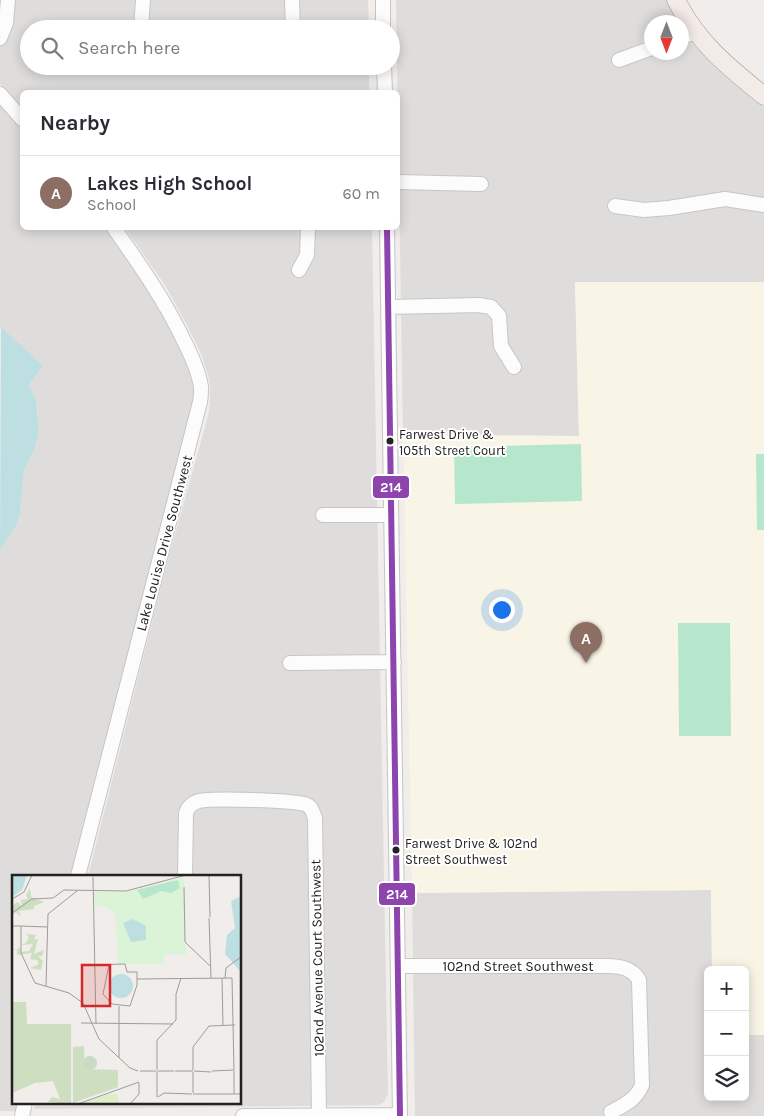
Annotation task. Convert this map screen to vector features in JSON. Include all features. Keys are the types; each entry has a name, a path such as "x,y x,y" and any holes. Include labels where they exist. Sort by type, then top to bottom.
{"main road":[{"path":"676,0 684,15"},
{"path":"689,34 701,40 718,58 764,96"}],"street":[{"path":"0,38 6,23 8,0"},
{"path":"142,20 143,0"},
{"path":"292,0 293,20"},
{"path":"383,0 383,20"},
{"path":"619,60 644,51"},
{"path":"384,75 384,90"},
{"path":"0,94 20,117"},
{"path":"400,182 481,184"},
{"path":"616,206 644,210 669,208 725,198 764,205"},
{"name":"Lake Louise Drive Southwest","path":"78,875 200,402 201,388 193,359 179,330 157,290 115,230"},
{"path":"299,270 307,255 308,230"},
{"path":"243,1116 400,1116 387,230"},
{"path":"388,307 479,305 491,307 499,316 501,346 514,367"},
{"path":"323,515 390,515"},
{"path":"290,662 394,662"},
{"name":"102nd Avenue Court Southwest","path":"184,875 186,814 188,809 196,802 223,800 294,802 310,806 315,818 319,1115"},
{"name":"102nd Street Southwest","path":"398,966 607,966 628,969 639,980 642,1085 636,1097 626,1105 610,1112"}],"shaded area":[{"path":"0,0 368,0 369,20 20,20 20,75 369,75 369,90 20,90 20,105 0,84"},
{"path":"396,0 667,0 675,15 644,15 644,60 689,60 689,41 731,80 764,107 764,282 575,282 579,436 403,435 400,230 400,90 397,90 397,75 400,75 400,20 396,20"},
{"path":"0,104 20,127 20,230 107,230 151,294 173,333 187,362 194,388 192,412 151,563 71,875 12,875 12,1104 19,1104 17,1111 0,1111 0,550 16,526 20,514 24,471 35,448 39,431 36,400 29,385 43,366 0,328"},
{"path":"126,230 372,230 388,1094 384,1102 378,1105 34,1109 35,1104 241,1104 241,875 88,875 166,567 210,403 208,375 202,356 165,285"},
{"path":"575,282 764,282 764,1035 749,1035 749,966 712,966 711,890 412,893 403,435 579,436"},
{"path":"711,890 712,966 704,966 704,1101 749,1101 749,1035 764,1035 764,1116 415,1116 412,893"}],"green space":[{"path":"581,444 582,501 455,504 454,447"},
{"path":"756,454 764,454 764,530 757,530"},
{"path":"678,623 730,623 731,736 679,736"}],"water":[{"path":"1,327 43,366 29,385 36,400 39,431 35,448 24,471 20,514 16,526 0,550"}],"transit line":[{"name":"214","path":"387,230 400,1116"}],"place":[{"name":"Farwest Drive & 105th Street Court","path":"390,441"},
{"name":"Lakes High School","path":"586,663"},
{"name":"Farwest Drive & 102nd Street Southwest","path":"396,850"}]}
